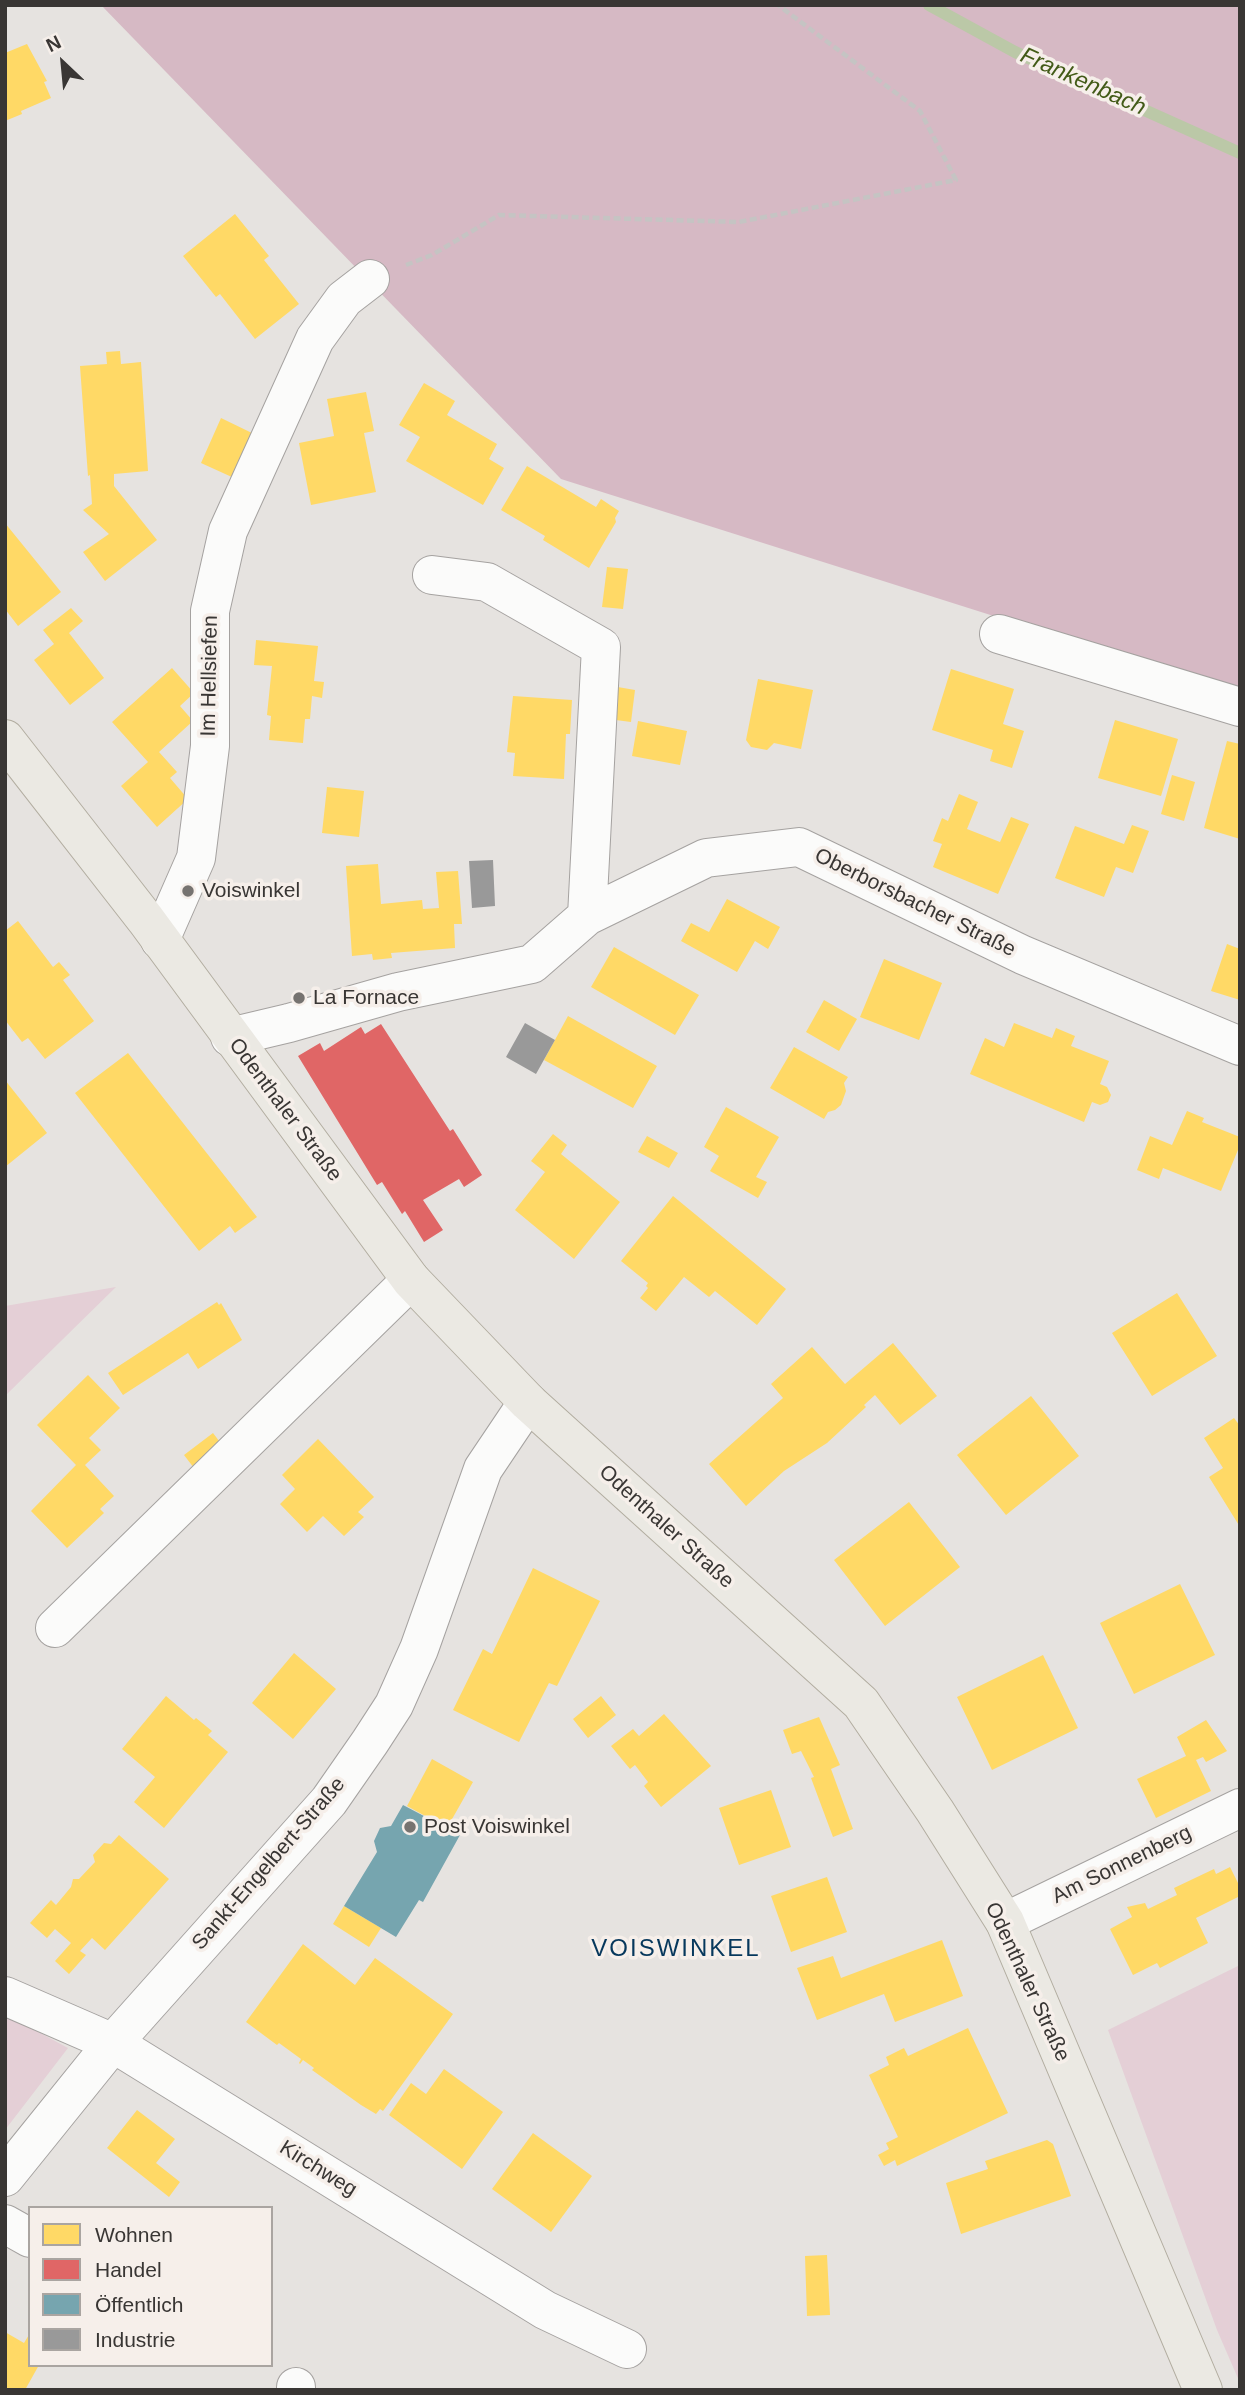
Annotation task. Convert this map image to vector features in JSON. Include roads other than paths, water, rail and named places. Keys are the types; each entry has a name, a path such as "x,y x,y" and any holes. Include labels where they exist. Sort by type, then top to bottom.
{"main road":[{"name":"Odenthaler Straße","path":"5,739 160,940 411,1280 528,1402 861,1703 1005,1923 1203,2390"}],"street":[{"name":"Im Hellsiefen","path":"160,940 196,858 210,746 210,611 228,531 315,339 344,299 370,279"},
{"path":"432,575 487,582 601,646 587,916"},
{"path":"999,634 1240,707"},
{"name":"Oberborsbacher Straße","path":"230,1037 398,992 532,964 587,916 706,858 799,847 1023,955 1240,1046"},
{"path":"55,1628 411,1280"},
{"name":"Sankt-Engelbert-Straße","path":"5,2177 113,2043 329,1801 388,1715 419,1649 483,1469 528,1402"},
{"name":"Am Sonnenberg","path":"1005,1923 1240,1808"},
{"name":"Kirchweg","path":"5,1996 113,2043 545,2310 627,2349"},
{"path":"5,2224 28,2237"}],"waterway":[{"name":"Frankenbach","path":"929,5 1015,52 1240,153"}],"place":[{"name":"Voiswinkel","path":"188,891"},
{"name":"La Fornace","path":"299,998"},
{"name":"Post Voiswinkel","path":"410,1827"}],"district":[{"name":"VOISWINKEL","path":"676,1949"}]}
